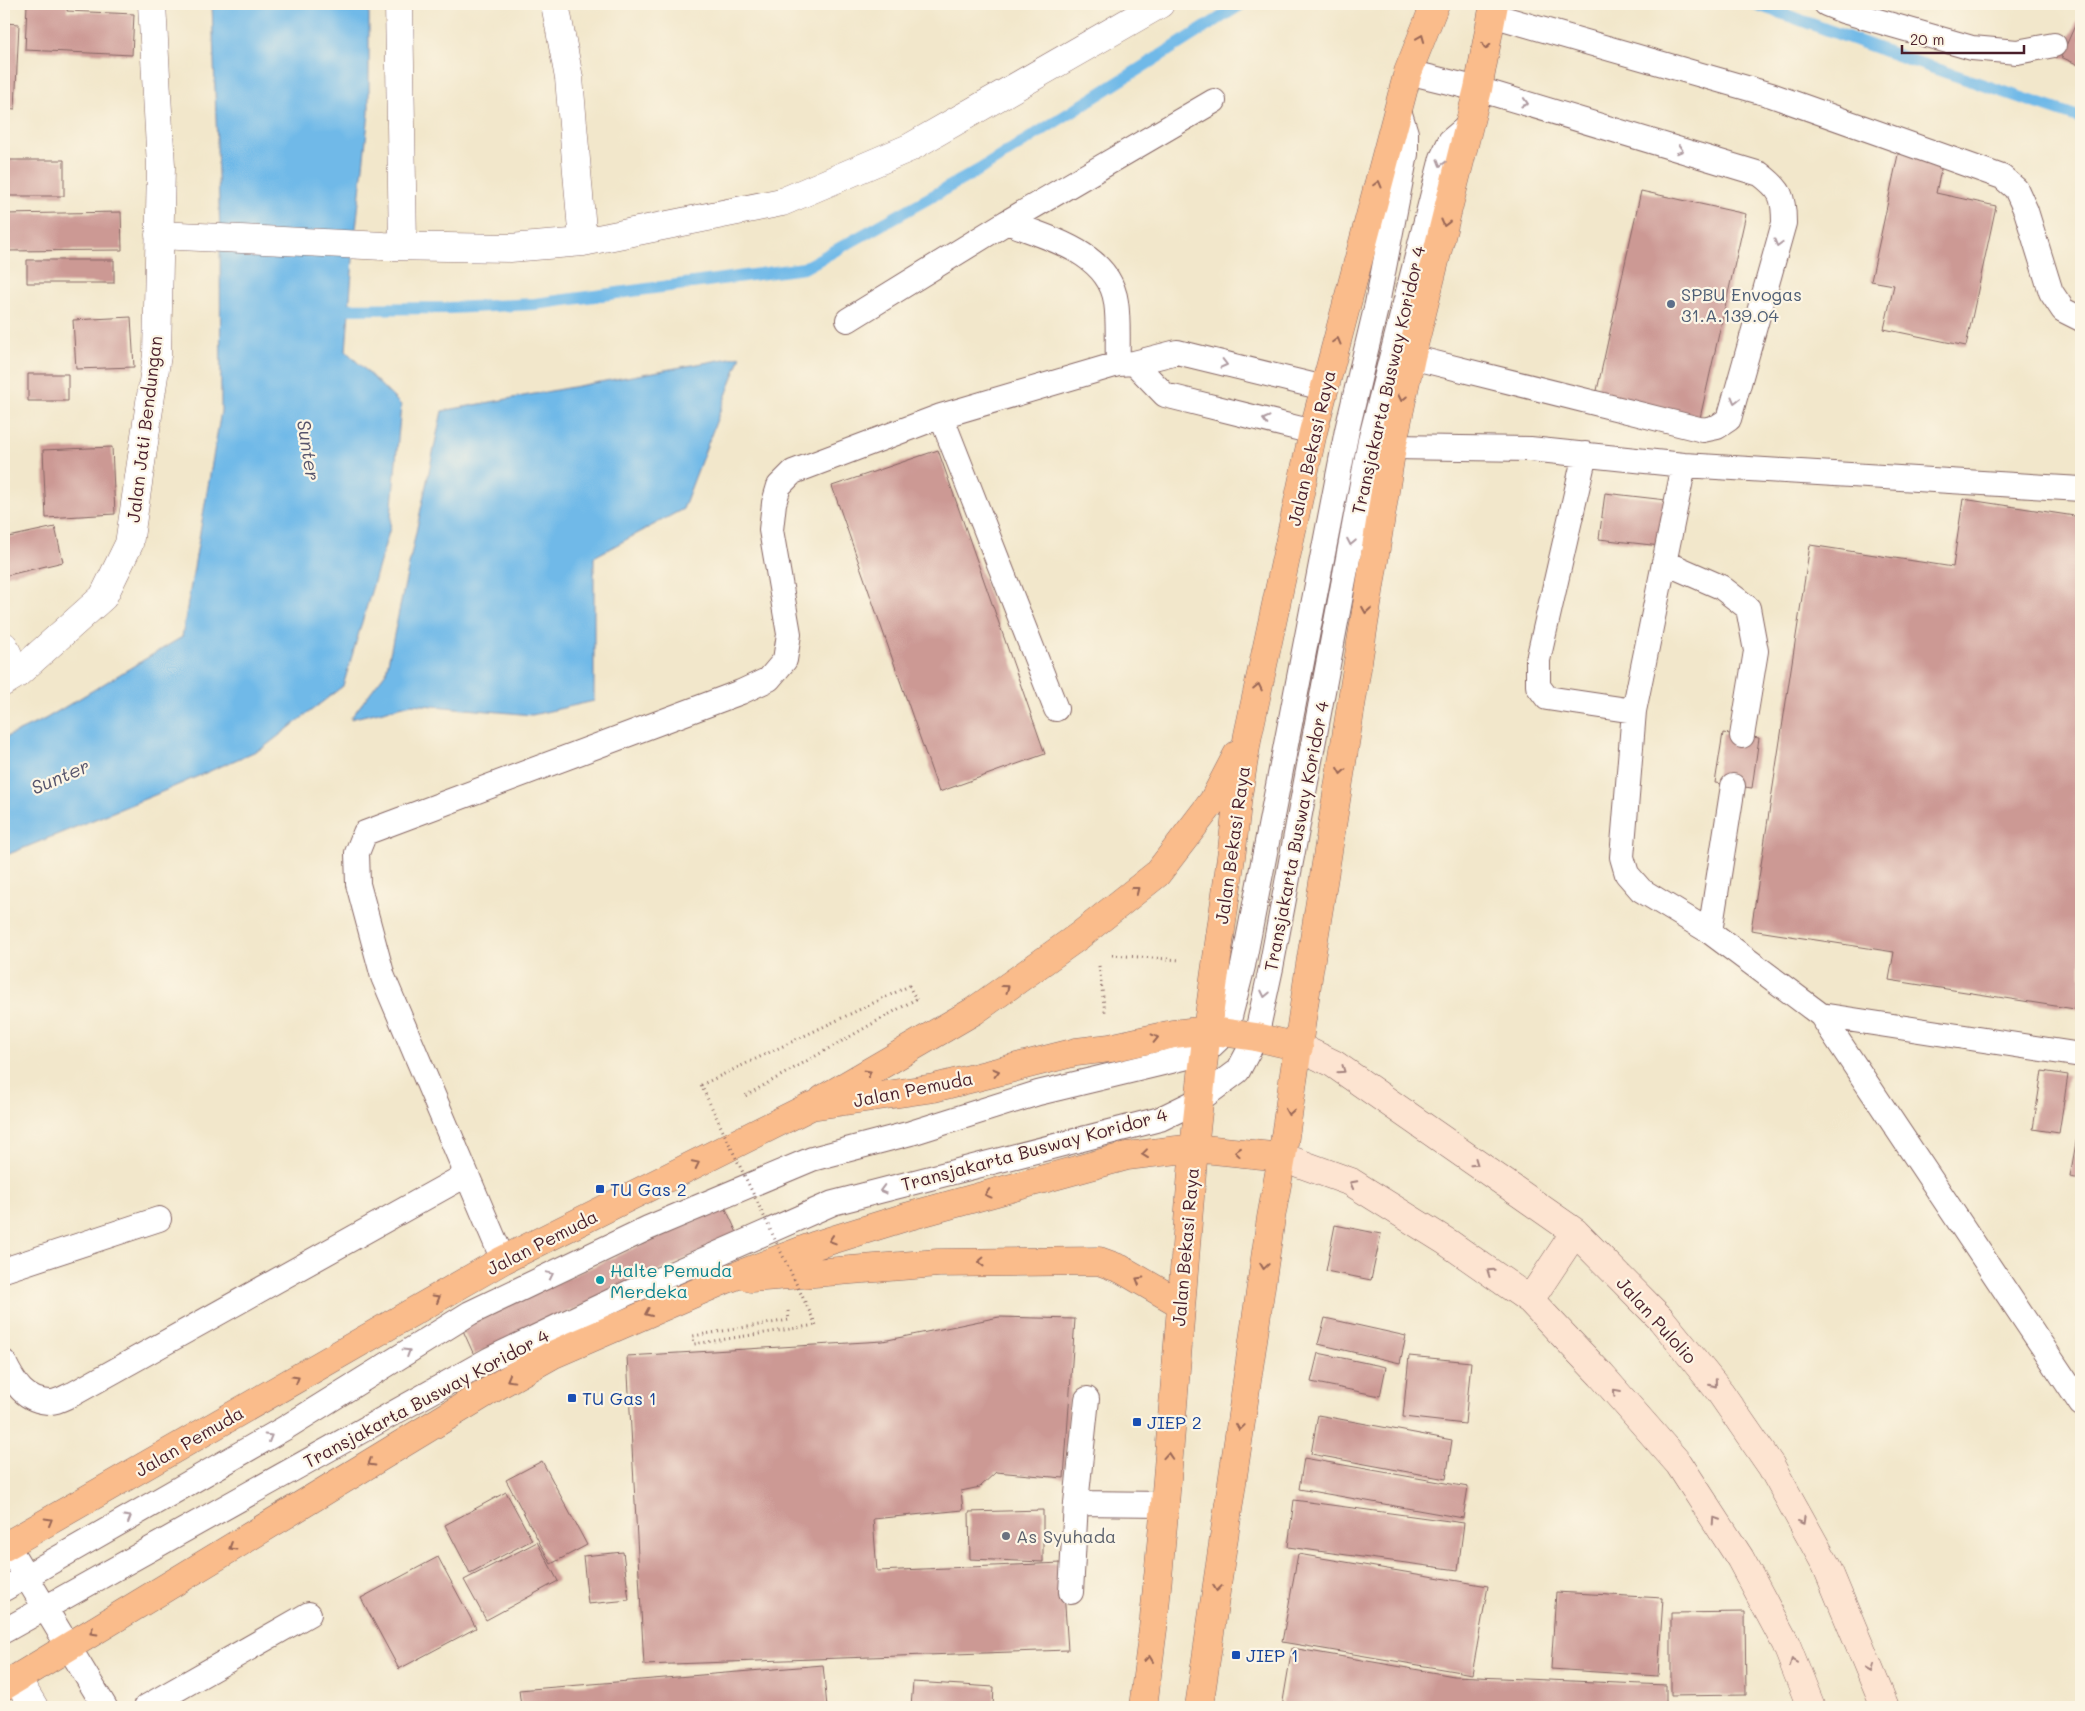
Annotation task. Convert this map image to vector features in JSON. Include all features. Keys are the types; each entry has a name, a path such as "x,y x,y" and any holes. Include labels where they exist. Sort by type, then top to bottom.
{"main road":[{"name":"Jalan Bekasi Raya","path":"1143,1707 1153,1630 1199,1100 1212,1038 1238,795 1248,735 1324,388 1408,72 1435,4"},
{"path":"1199,1707 1269,1228 1282,1157 1392,446 1411,357 1478,88 1493,10"},
{"path":"811,1106 974,1011 1078,936 1157,874 1213,801 1248,735"},
{"name":"Jalan Pemuda","path":"5,1544 503,1260 811,1106 934,1088 1076,1052 1110,1048 1173,1034 1212,1038 1256,1037 1299,1047"},
{"path":"10,1682 502,1383 552,1355 725,1280 816,1245 906,1217 1127,1156 1194,1148 1282,1157"},
{"path":"725,1280 938,1263 1099,1261 1121,1270 1181,1304"}],"street":[{"name":"Jalan Jati Bendungan","path":"10,678 102,598 129,544 157,355 170,236 161,166 152,4"},
{"path":"394,246 399,4"},
{"path":"555,4 568,78 583,242"},
{"path":"170,236 394,246 510,248 583,242 782,202 909,148 1160,4"},
{"path":"4,646 10,678"},
{"name":"Jalan Pulolio","path":"1299,1047 1334,1064 1575,1232 1661,1319 1720,1392 1771,1466 1826,1565 1885,1707"},
{"path":"1282,1157 1351,1182 1447,1242 1530,1300 1601,1375 1679,1464 1740,1558 1786,1644 1811,1707"},
{"path":"1530,1300 1575,1232"},
{"path":"10,1682 34,1707"}],"lane":[{"path":"1826,4 1843,11 1972,48 2016,52 2054,44"},
{"path":"1493,10 1771,95 2002,176 2016,189 2026,211 2051,292 2063,310 2081,319"},
{"path":"1408,72 1478,88 1760,174 1774,185 1784,202 1784,222 1729,419 1716,427 1703,430 1411,357"},
{"path":"848,320 1007,222 1214,101"},
{"name":"Transjakarta Busway Koridor 4","path":"1212,1038 1243,966 1247,937 1347,430 1376,304 1406,154 1406,133 1398,108"},
{"name":"Transjakarta Busway Koridor 4","path":"4,1631 490,1359 628,1293 833,1203 1153,1121 1199,1100 1238,1071 1256,1037 1273,958 1370,441 1442,158 1450,141 1469,125"},
{"path":"1007,222 1079,251 1106,275 1116,301 1126,363 1165,395 1313,432"},
{"path":"503,1260 383,977 358,884 357,853 365,833 741,692 769,679 785,660 789,634 771,530 774,503 779,486 793,472 941,416 1126,363 1177,352 1324,388"},
{"path":"941,416 1056,709"},
{"path":"1392,446 1530,449 1684,465 2081,489"},
{"path":"1585,454 1538,660 1538,686 1547,698 1634,711"},
{"path":"1684,465 1634,711 1622,857 1627,874 1641,890 1710,932 1822,1015 2081,1404"},
{"path":"1664,562 1721,587 1748,608 1756,651 1742,736"},
{"path":"1710,932 1734,786"},
{"path":"1822,1015 2081,1055"},
{"path":"4,1589 285,1428 470,1314 648,1228 812,1159 910,1133 1212,1038"},
{"path":"4,1362 14,1384 30,1398 52,1402 73,1394 466,1175"},
{"path":"4,1270 159,1219"},
{"path":"1071,1592 1076,1503 1087,1399"},
{"path":"1076,1503 1164,1504"},
{"path":"5,1544 105,1707"},
{"path":"146,1707 309,1614"}],"path":[{"path":"1106,954 1185,961"},
{"path":"1098,962 1106,1014"},
{"path":"758,1090 916,1000 908,986 701,1085 816,1325 694,1344 693,1336 789,1320 788,1308"}],"water":[{"name":"Sunter","path":"212,4 369,4 369,113 354,246 346,351 401,405 390,528 343,686 263,748 157,794 4,856 4,738 45,719 182,637 221,411 220,232"},
{"path":"741,356 683,509 594,557 594,701 532,715 412,704 350,719 386,672 442,411"}],"building":[{"path":"27,4 68,4 67,11 134,14 132,55 25,50"},
{"path":"2081,12 2081,66 2061,57"},
{"path":"4,23 19,24 15,109 4,108"},
{"path":"1899,150 1943,160 1936,193 1996,206 1966,346 1884,329 1894,285 1871,281"},
{"path":"4,160 64,160 64,196 4,196"},
{"name":"SPBU Envogas 31.A.139.04","path":"1641,191 1746,214 1700,418 1596,395"},
{"path":"121,212 122,250 4,251 4,214"},
{"path":"27,260 114,260 114,283 27,283"},
{"path":"131,317 134,367 76,369 73,320"},
{"path":"28,374 68,374 68,401 28,401"},
{"path":"112,447 115,514 46,518 43,450"},
{"path":"938,450 1045,754 939,792 832,486"},
{"path":"1605,493 1666,500 1660,546 1599,539"},
{"path":"1963,499 2081,517 2081,1010 1889,980 1894,952 1751,930 1810,545 1953,567"},
{"path":"55,527 63,562 4,576 4,538"},
{"path":"1723,733 1759,738 1752,788 1715,783"},
{"path":"2042,1071 2068,1075 2059,1133 2033,1129"},
{"path":"2081,1119 2081,1179 2070,1177"},
{"name":"Halte Pemuda Merdeka","path":"725,1207 738,1235 474,1355 461,1326"},
{"path":"1335,1225 1381,1234 1371,1280 1326,1271"},
{"path":"999,1317 1075,1319 1064,1478 996,1472 980,1487 961,1491 963,1510 873,1519 877,1571 1062,1563 1068,1650 644,1665 627,1356 883,1341"},
{"path":"1325,1318 1406,1336 1400,1363 1318,1344"},
{"path":"1318,1353 1386,1367 1380,1396 1311,1382"},
{"path":"1409,1356 1471,1362 1465,1424 1403,1417"},
{"path":"1318,1415 1452,1440 1446,1479 1311,1454"},
{"path":"1304,1458 1468,1487 1463,1518 1299,1489"},
{"path":"542,1461 587,1545 551,1564 506,1480"},
{"path":"506,1492 532,1540 470,1573 445,1525"},
{"path":"1294,1500 1464,1523 1458,1570 1288,1547"},
{"name":"As Syuhada","path":"1043,1510 1043,1562 970,1559 969,1512"},
{"path":"537,1542 558,1581 486,1620 464,1580"},
{"path":"623,1552 629,1600 588,1604 583,1556"},
{"path":"1298,1554 1488,1586 1472,1674 1282,1642"},
{"path":"438,1557 476,1628 399,1669 361,1598"},
{"path":"1556,1592 1663,1598 1658,1676 1551,1669"},
{"path":"1745,1612 1746,1695 1671,1696 1671,1613"},
{"path":"1292,1648 1454,1676 1666,1685 1666,1707 1282,1707"},
{"path":"823,1665 827,1707 521,1707 519,1690"},
{"path":"913,1682 994,1687 993,1707 911,1707"}],"waterway":[{"path":"333,309 449,308 535,304 804,268 979,170 1242,4"},
{"path":"1756,4 1916,62 2081,118"}],"place":[{"name":"SPBU Envogas 31.A.139.04","path":"1671,304"},
{"name":"TU Gas 2","path":"600,1189"},
{"name":"Halte Pemuda Merdeka","path":"600,1280"},
{"name":"TU Gas 1","path":"572,1398"},
{"name":"JIEP 2","path":"1137,1422"},
{"name":"As Syuhada","path":"1006,1536"},
{"name":"JIEP 1","path":"1236,1655"}]}
